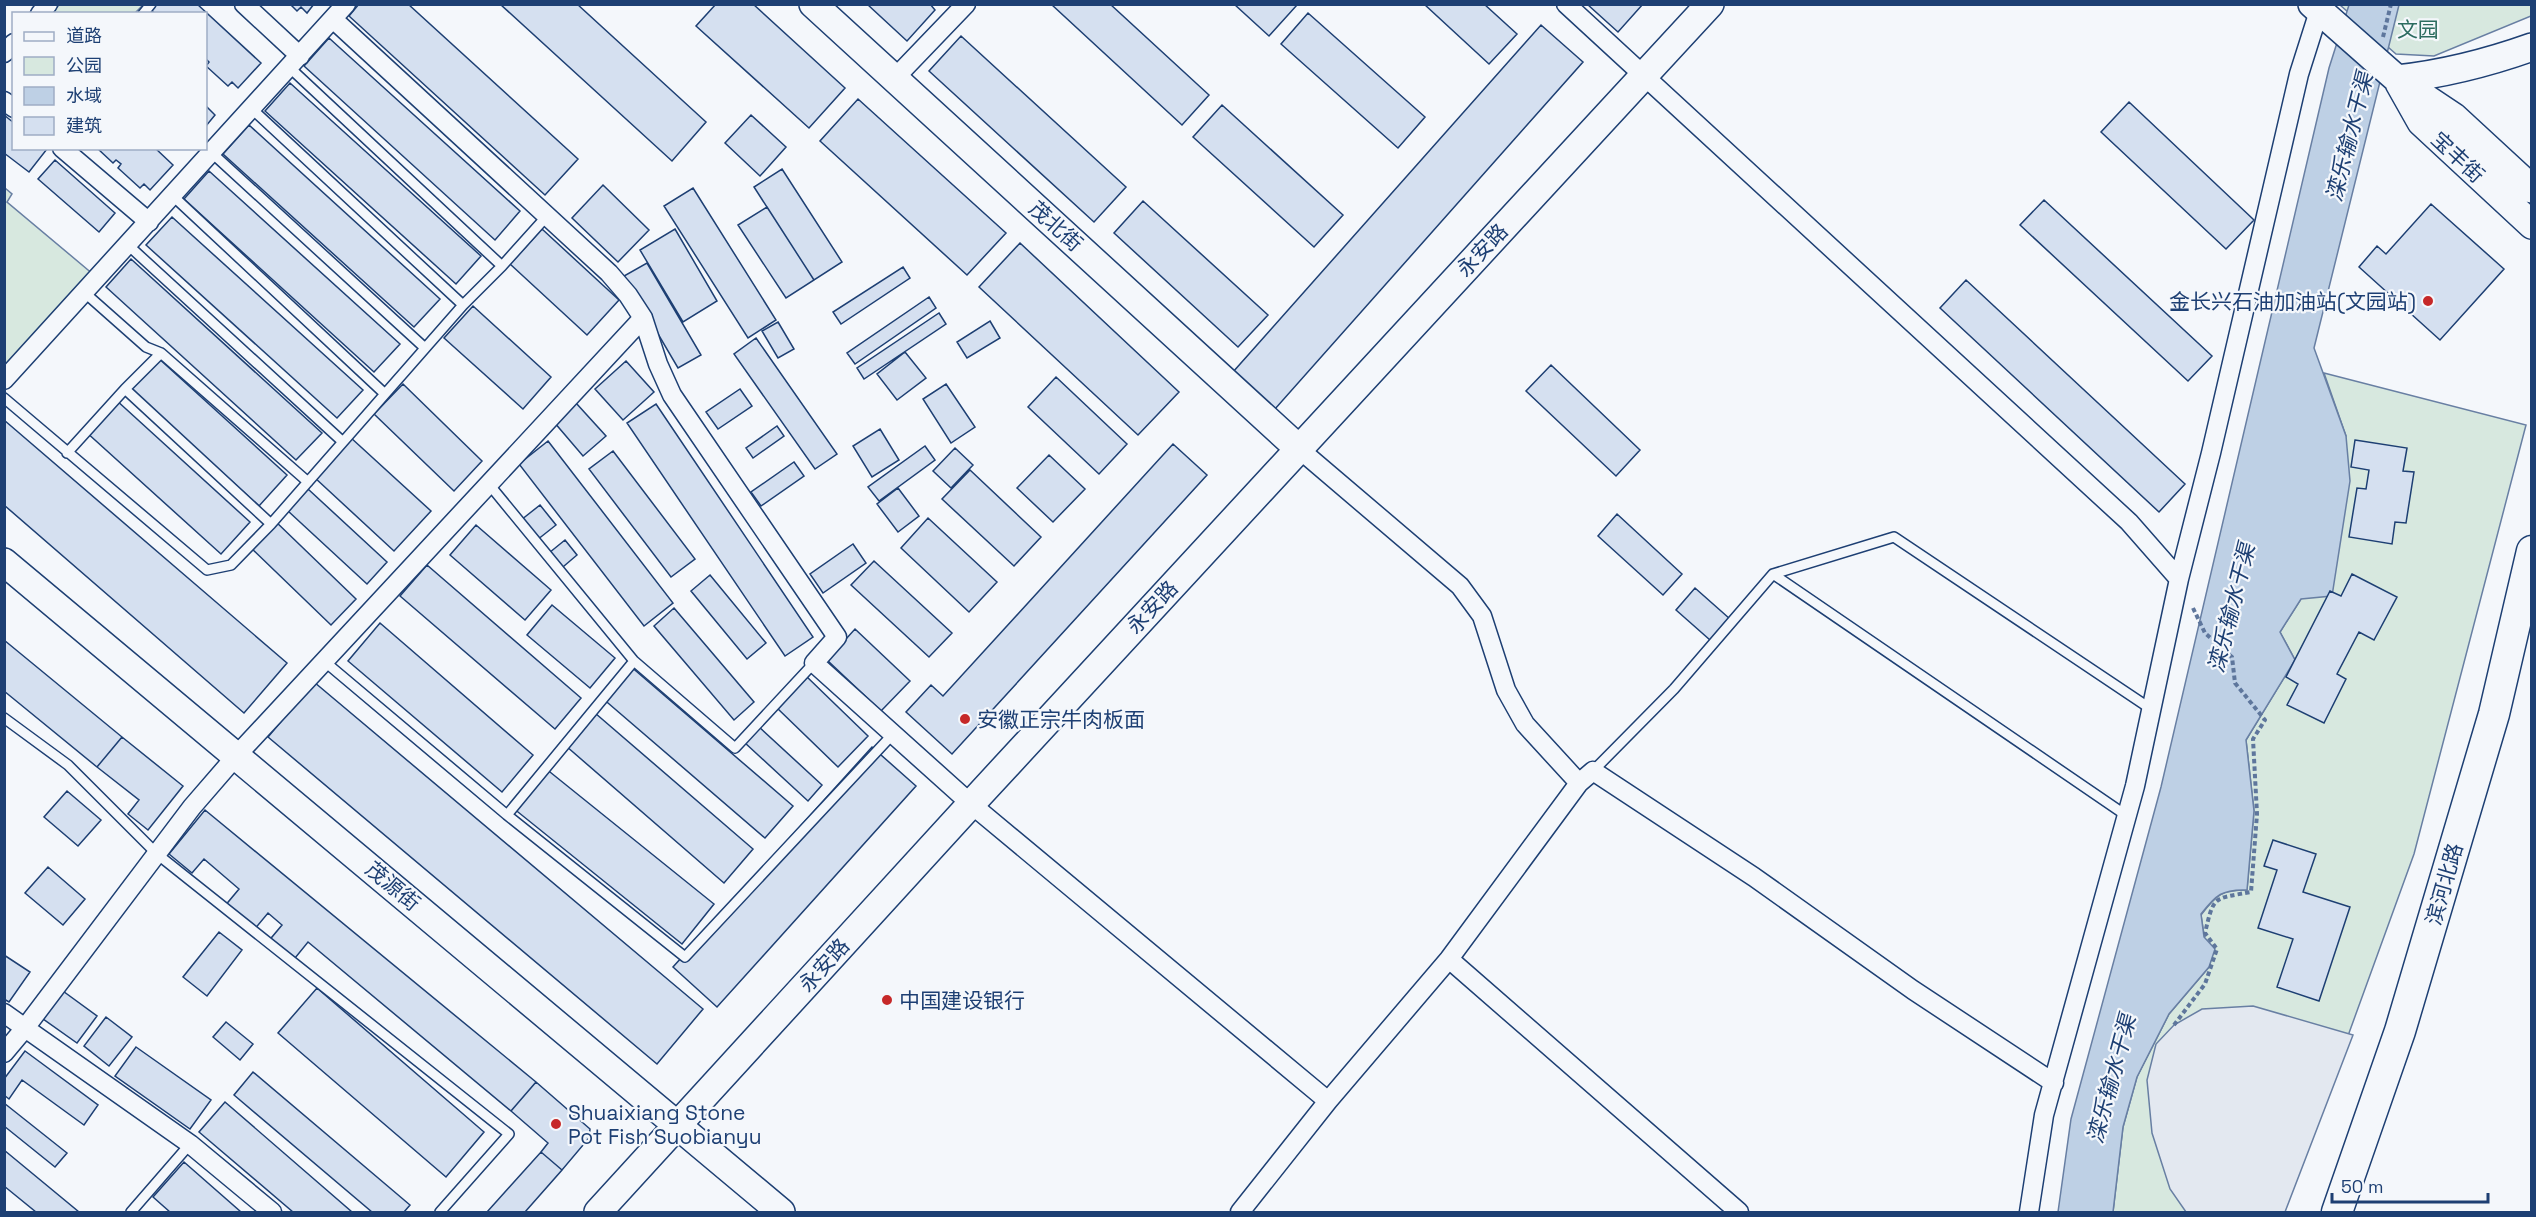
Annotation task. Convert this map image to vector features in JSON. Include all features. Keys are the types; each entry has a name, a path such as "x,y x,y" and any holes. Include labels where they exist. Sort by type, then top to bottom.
{"main road":[{"name":"滨河北路","path":"2337,1212 2400,1030 2491,725 2532,551"}],"street":[{"path":"244,4 294,62"},
{"path":"4,380 346,4"},
{"name":"茂北街","path":"813,4 1298,448"},
{"path":"894,79 966,4"},
{"path":"1566,4 2129,522 2179,579"},
{"name":"永安路","path":"598,1212 1298,448 1710,4"},
{"path":"2030,1212 2044,1115 2127,816 2179,579 2316,8"},
{"name":"宝丰街","path":"2316,8 2397,79 2454,117 2532,189"},
{"path":"333,19 609,273 628,295 643,318 658,364 672,395 837,637 814,663 971,804 1328,1101"},
{"path":"2397,79 2436,75 2491,61 2532,47"},
{"name":"宝丰街","path":"2397,79 2421,122 2532,225"},
{"path":"64,150 149,222"},
{"path":"4,1053 26,1028 192,807 237,755 643,318"},
{"path":"1298,448 1460,586 1482,616 1506,690 1525,724 1579,783"},
{"name":"茂源街","path":"4,562 781,1212"},
{"path":"1240,1212 1328,1101 1449,959 1579,783 1593,771 1754,877 1913,990 2054,1083"},
{"path":"1449,959 1739,1212"},
{"path":"4,1013 190,1144 272,1212"}],"lane":[{"path":"294,62 502,266"},
{"path":"252,109 463,305"},
{"path":"212,153 425,348"},
{"path":"173,196 385,394"},
{"path":"4,398 207,570 231,565 271,524 463,305 546,217"},
{"path":"128,245 343,442"},
{"path":"85,293 146,347 161,353 308,482"},
{"path":"67,453 124,389 161,353"},
{"path":"124,389 271,524"},
{"path":"489,483 634,661 735,748 814,663"},
{"path":"1593,771 1674,689 1773,574 1894,537 2151,709"},
{"path":"1773,574 2127,816"},
{"path":"324,661 507,816 685,957 893,734"},
{"path":"507,816 634,661"},
{"path":"4,718 68,765 157,854 509,1134 441,1212"},
{"path":"131,1212 190,1144"}],"path":[{"path":"2174,1025 2205,984 2217,950 2205,933 2211,904 2218,898 2251,892 2258,814 2253,739 2265,720 2235,683 2232,657 2205,633 2179,579"}],"green space":[{"path":"59,5 143,5 136,12 53,12"},
{"name":"文园","path":"2340,5 2531,5 2531,16 2434,56 2396,54"},
{"path":"5,188 12,194 7,202 94,275 5,369"},
{"path":"2324,373 2526,425 2414,854 2284,1212 2113,1212 2123,1127 2137,1077 2169,1014 2209,967 2201,915 2211,902 2226,892 2247,890 2254,811 2246,740 2295,660 2280,632 2301,599 2346,436"}],"shaded area":[{"path":"2253,1006 2353,1035 2285,1212 2186,1212 2170,1189 2152,1133 2147,1080 2156,1044 2174,1025 2202,1009"}],"water":[{"name":"滦乐输水干渠","path":"2349,5 2399,5 2314,348 2346,436 2350,481 2332,596 2301,599 2280,632 2295,660 2246,740 2254,811 2247,890 2220,894 2201,914 2204,937 2215,949 2209,967 2169,1014 2137,1077 2123,1127 2113,1212 2058,1212 2071,1119 2161,787 2329,68"}],"building":[{"path":"150,4 197,4 206,12 153,12 148,7"},
{"path":"290,4 314,4 307,13 301,7 297,11"},
{"path":"359,4 408,4 578,159 545,195 349,16"},
{"path":"500,4 577,4 706,122 672,161"},
{"path":"716,4 753,4 845,88 809,128 696,26"},
{"path":"867,4 930,4 935,10 907,41"},
{"path":"1051,4 1110,4 1209,95 1182,125"},
{"path":"1234,4 1297,4 1297,5 1269,36"},
{"path":"1424,4 1484,4 1517,34 1489,64"},
{"path":"1587,4 1643,4 1618,32"},
{"path":"207,13 261,63 238,88 232,82 228,86 207,67 209,62 207,60"},
{"path":"1308,13 1425,117 1398,148 1281,44"},
{"path":"1541,25 1583,62 1275,409 1233,372"},
{"path":"961,36 1126,187 1094,222 929,71"},
{"path":"329,38 520,211 495,240 304,66"},
{"path":"290,83 481,256 456,284 265,111"},
{"path":"858,99 1006,233 967,275 820,141"},
{"path":"2129,102 2254,220 2226,249 2101,132"},
{"path":"1222,105 1343,215 1314,247 1193,137"},
{"path":"207,107 215,115 207,125"},
{"path":"4,115 12,121 12,150 46,150 29,172 4,153"},
{"path":"751,115 786,147 760,176 725,143"},
{"path":"249,125 440,299 414,327 223,154"},
{"path":"99,150 157,150 173,165 150,190 144,184 140,188 118,168 121,164 116,160 113,163"},
{"path":"55,160 115,213 99,232 38,179"},
{"path":"782,169 842,262 814,280 754,187"},
{"path":"209,171 400,344 374,372 184,199"},
{"path":"603,185 649,230 618,262 572,218"},
{"path":"693,188 776,320 748,338 664,206"},
{"path":"2044,200 2212,356 2188,381 2020,225"},
{"path":"1143,201 1268,315 1238,347 1114,233"},
{"path":"2431,204 2504,269 2440,340 2359,267 2377,246 2386,254"},
{"path":"767,207 814,280 786,298 738,225"},
{"path":"172,217 363,390 337,418 146,245"},
{"path":"542,229 619,300 587,335 510,264"},
{"path":"675,229 717,301 683,322 640,250"},
{"path":"1020,243 1179,392 1138,435 979,287"},
{"path":"131,259 322,433 296,460 106,287"},
{"path":"647,263 701,355 678,368 624,276"},
{"path":"903,267 910,278 841,324 833,312"},
{"path":"1966,280 2185,484 2159,512 1940,308"},
{"path":"929,297 936,308 855,364 847,353"},
{"path":"473,306 551,377 523,409 444,338"},
{"path":"939,313 946,324 864,379 857,368"},
{"path":"990,321 1000,338 967,358 957,342"},
{"path":"778,322 794,349 778,358 762,331"},
{"path":"756,338 837,454 815,469 734,354"},
{"path":"905,352 926,378 897,400 877,374"},
{"path":"156,356 287,475 259,506 128,387"},
{"path":"626,361 654,392 623,420 595,389"},
{"path":"1551,365 1640,450 1616,476 1526,391"},
{"path":"1056,377 1127,444 1099,474 1028,407"},
{"path":"403,384 482,461 454,491 374,414"},
{"path":"946,384 975,427 951,443 923,399"},
{"path":"740,389 752,406 718,429 706,412"},
{"path":"115,399 250,522 221,554 85,431"},
{"path":"576,403 606,436 583,456 554,422"},
{"path":"656,404 813,637 785,656 627,423"},
{"path":"4,420 287,663 244,713 4,505"},
{"path":"777,426 784,436 753,458 746,448"},
{"path":"880,429 899,460 872,477 853,446"},
{"path":"350,437 431,511 394,551 314,477"},
{"path":"2355,440 2407,448 2403,471 2414,472 2406,523 2395,522 2392,544 2349,537 2357,488 2366,489 2369,470 2351,467"},
{"path":"548,441 673,603 644,626 519,464"},
{"path":"1173,444 1207,475 952,754 906,712 931,685 943,696"},
{"path":"925,446 935,460 879,501 868,487"},
{"path":"955,448 973,465 951,488 933,471"},
{"path":"613,451 695,559 671,577 589,469"},
{"path":"1049,455 1085,489 1053,522 1017,488"},
{"path":"794,462 804,476 761,506 751,492"},
{"path":"970,470 1041,537 1014,566 942,499"},
{"path":"898,488 919,516 898,532 877,504"},
{"path":"308,489 387,562 367,584 288,511"},
{"path":"540,505 556,525 537,540 521,520"},
{"path":"1617,514 1682,574 1663,595 1598,536"},
{"path":"928,518 997,582 969,612 901,548"},
{"path":"273,519 356,599 331,625 248,545"},
{"path":"476,525 551,590 525,620 450,555"},
{"path":"565,540 577,555 557,572 544,557"},
{"path":"853,544 866,563 823,593 810,574"},
{"path":"874,561 952,633 929,657 851,585"},
{"path":"427,565 581,698 555,729 400,596"},
{"path":"2352,574 2397,597 2374,640 2359,632 2337,674 2346,679 2324,723 2287,705 2298,684 2286,677 2330,591 2341,596"},
{"path":"710,575 766,643 747,659 691,591"},
{"path":"1695,588 1730,619 1710,640 1676,610"},
{"path":"552,605 615,658 590,688 527,635"},
{"path":"674,608 754,702 734,720 654,626"},
{"path":"380,623 533,755 502,792 348,661"},
{"path":"855,629 910,681 881,711 827,660"},
{"path":"4,640 122,737 97,767 4,691"},
{"path":"629,665 793,806 765,838 601,697"},
{"path":"806,676 868,736 838,767 776,707"},
{"path":"314,682 703,1009 657,1064 268,737"},
{"path":"595,713 753,849 724,883 566,746"},
{"path":"758,726 822,785 808,801 744,742"},
{"path":"122,737 183,786 148,830 128,814 139,800 97,767"},
{"path":"872,747 916,786 717,1007 673,967"},
{"path":"545,768 714,904 682,944 513,808"},
{"path":"67,791 101,820 78,846 44,817"},
{"path":"205,810 536,1082 511,1111 308,942 291,963 267,943 282,925 268,913 253,931 224,907 239,889 204,859 192,873 169,854"},
{"path":"2273,840 2316,854 2303,892 2350,907 2319,1001 2277,987 2293,939 2258,928 2277,870 2264,866"},
{"path":"48,867 85,899 63,925 25,893"},
{"path":"219,932 242,950 207,996 183,977"},
{"path":"4,955 30,972 9,1002 4,999"},
{"path":"56,986 97,1016 77,1043 36,1014"},
{"path":"317,988 484,1132 446,1177 278,1033"},
{"path":"106,1017 132,1037 109,1066 84,1046"},
{"path":"226,1022 253,1044 240,1060 213,1037"},
{"path":"136,1047 211,1100 190,1129 115,1076"},
{"path":"25,1051 98,1105 84,1125 22,1080 9,1099 4,1095 4,1079"},
{"path":"253,1072 410,1205 404,1212 372,1212 234,1095"},
{"path":"536,1082 590,1129 589,1138 562,1170 541,1152 548,1143 511,1111"},
{"path":"225,1102 352,1212 293,1212 199,1132"},
{"path":"4,1103 67,1153 55,1167 4,1126"},
{"path":"4,1150 79,1212 36,1212 4,1186"},
{"path":"541,1152 562,1170 525,1212 487,1212"},
{"path":"184,1162 241,1212 170,1212 153,1197"}],"place":[{"name":"金长兴石油加油站(文园站)","path":"2428,301"},
{"name":"安徽正宗牛肉板面","path":"965,719"},
{"name":"中国建设银行","path":"887,1000"},
{"name":"Shuaixiang Stone Pot Fish Suobianyu","path":"556,1124"}]}
